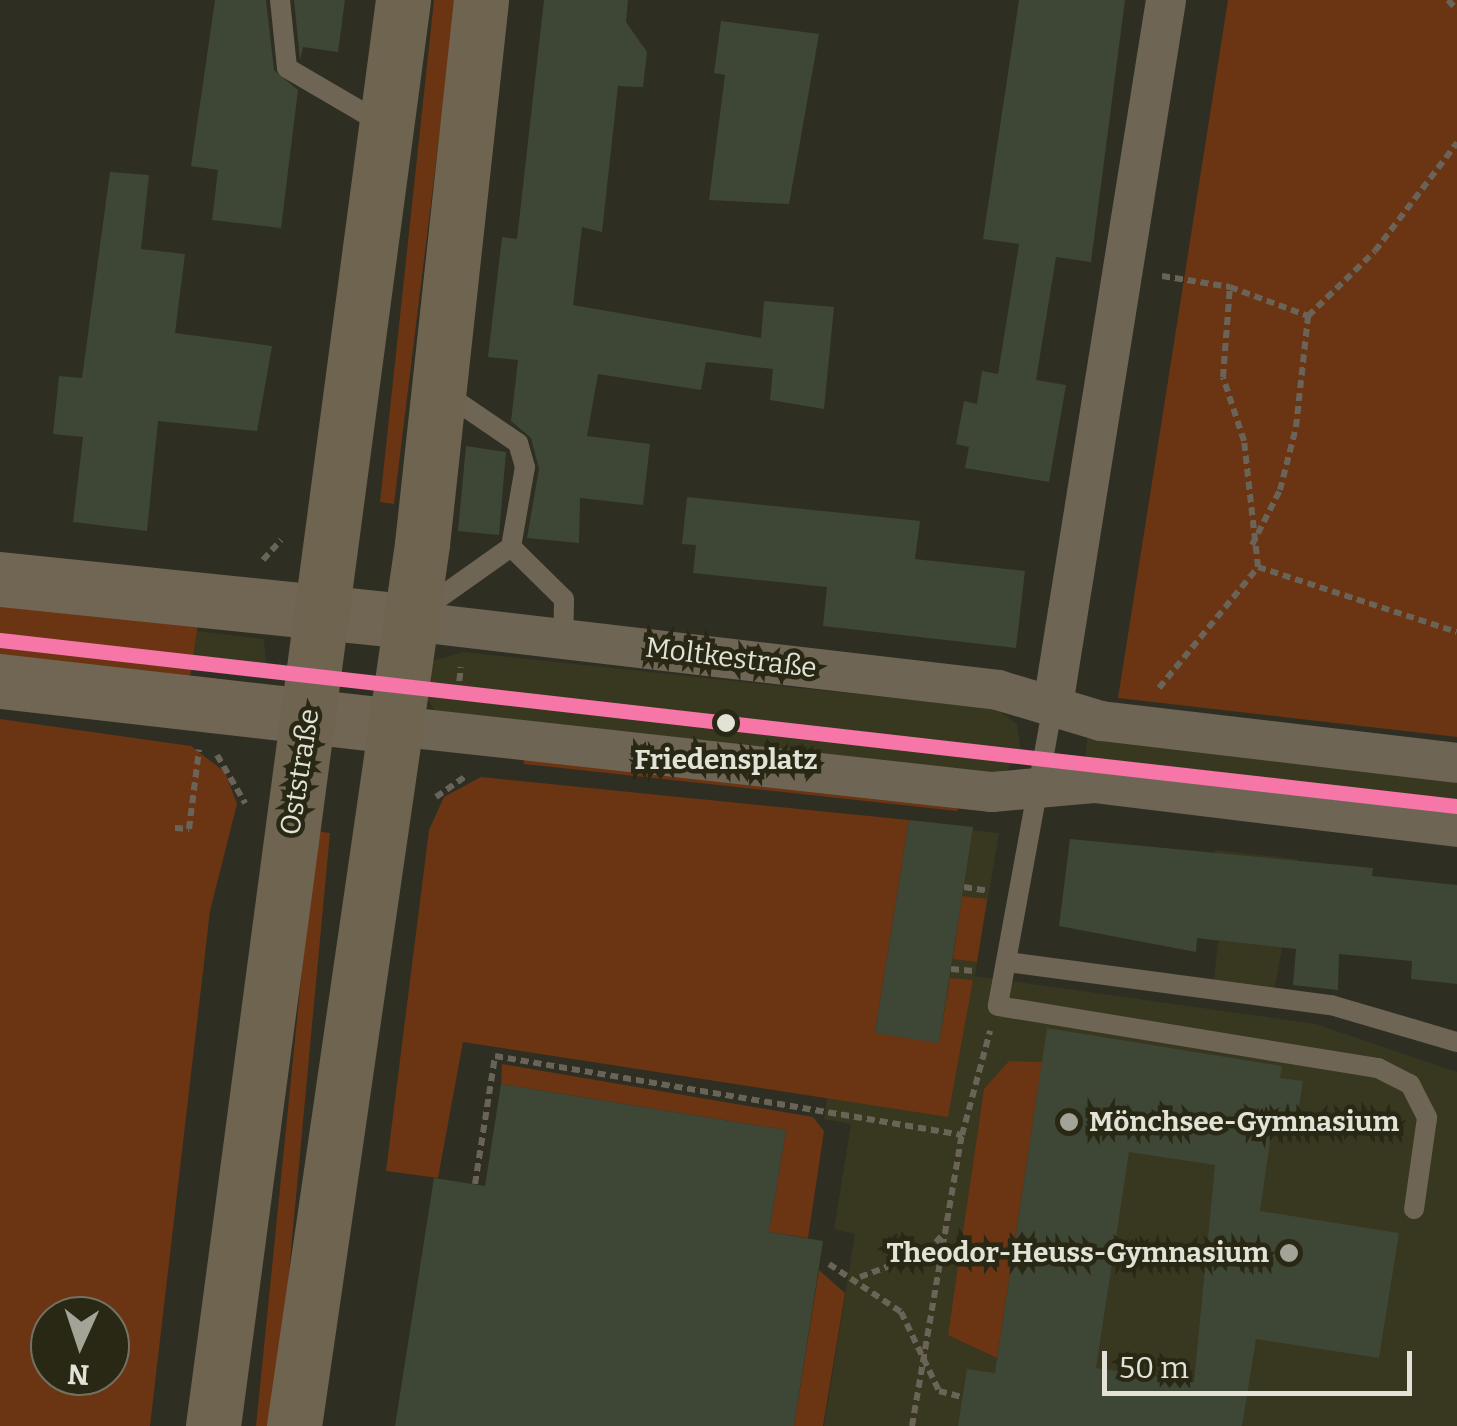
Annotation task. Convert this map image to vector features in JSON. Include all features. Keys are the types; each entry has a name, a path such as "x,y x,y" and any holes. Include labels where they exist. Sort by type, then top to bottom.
{"main road":[{"name":"Oststraße","path":"213,1426 403,0"},
{"path":"294,1426 396,726 439,388 481,0"}],"street":[{"path":"1053,705 1166,0"},
{"name":"Moltkestraße","path":"0,579 563,638 998,690 1101,721 1457,763"},
{"path":"0,682 992,792 1094,783 1457,827"}],"lane":[{"path":"280,0 288,68 386,127"},
{"path":"409,621 510,547 525,467 518,443 439,388"},
{"path":"510,547 564,599 563,638"},
{"path":"1053,705 998,1006 1378,1068 1410,1084 1427,1118 1414,1209"},
{"path":"1007,962 1331,1005 1457,1042"}],"path":[{"path":"1448,0 1457,10"},
{"path":"1251,547 1280,490 1296,427 1308,316 1375,251 1457,142"},
{"path":"1125,270 1230,288 1308,316"},
{"path":"1230,288 1224,376 1244,441 1251,547 1258,567"},
{"path":"1258,567 1457,632"},
{"path":"1101,721 1104,708 1143,706 1258,567"},
{"path":"175,828 189,829 200,747"},
{"path":"382,823 422,830 440,792 480,770"},
{"path":"964,887 990,891"},
{"path":"951,969 978,972"},
{"path":"912,1426 962,1135 998,1006"},
{"path":"476,1184 495,1056 962,1135"},
{"path":"860,1277 927,1252 946,1230"},
{"path":"829,1264 860,1277 901,1312 923,1368 939,1391 962,1397"}],"shaded area":[{"path":"434,0 456,0 394,504 380,502"},
{"path":"1228,0 1457,0 1457,737 1118,698"},
{"path":"0,595 199,618 189,684 0,662"},
{"path":"197,631 264,639 267,674 190,670"},
{"path":"463,652 997,709 1017,724 1021,751 1001,778 439,716 427,699 431,661"},
{"path":"0,719 191,746 225,772 237,804 210,911 150,1426 0,1426"},
{"path":"1087,737 1457,775 1457,816 1085,766"},
{"path":"524,755 959,802 957,811 524,764"},
{"path":"481,777 909,820 875,1032 939,1043 950,978 973,980 948,1117 463,1042 438,1178 386,1171 429,830 444,797"},
{"name":"Mönchsee-Gymnasium","path":"864,819 999,833 975,976 1316,1024 1457,1072 1457,1426 824,1426 855,1234 834,1229 851,1124 824,1119"},
{"path":"316,831 330,833 283,1336 272,1426 256,1426"},
{"path":"1215,850 1298,859 1275,987 1214,980 1218,941 1202,939"},
{"path":"962,896 987,899 977,962 953,959"},
{"path":"1009,1061 1042,1062 997,1358 948,1335 984,1089"},
{"path":"502,1064 813,1117 824,1131 808,1238 769,1232 786,1130 501,1084"},
{"path":"819,1270 845,1293 823,1426 794,1426"}],"building":[{"path":"215,0 266,0 274,70 298,90 281,228 212,220 218,170 191,166"},
{"path":"294,0 345,0 338,52 303,47 300,60"},
{"path":"544,0 628,0 626,22 647,52 643,87 618,86 602,232 582,227 573,305 761,338 764,301 834,307 824,409 770,400 773,369 706,362 701,390 598,374 587,436 650,444 643,505 580,498 579,543 527,538 539,469 531,438 511,421 518,360 488,357 502,237 517,239"},
{"path":"1019,0 1125,0 1091,262 1056,257 1036,380 1066,385 1049,482 965,468 969,447 956,444 964,401 977,404 982,371 998,374 1019,244 983,239"},
{"path":"721,21 819,34 789,204 709,200 725,75 714,73"},
{"path":"110,172 149,175 141,249 185,254 175,333 272,346 257,431 158,421 147,531 73,522 83,437 53,434 59,376 82,378"},
{"path":"466,446 506,452 499,535 458,531"},
{"path":"687,497 920,521 915,559 1025,571 1016,648 823,626 827,587 693,573 696,545 682,544"},
{"path":"909,820 973,827 939,1043 875,1033"},
{"path":"1070,839 1373,868 1372,876 1457,885 1457,984 1411,979 1412,961 1339,954 1338,990 1293,985 1296,949 1197,938 1196,952 1059,926"},
{"path":"1047,1028 1282,1066 1280,1078 1303,1081 1295,1131 1272,1128 1260,1211 1399,1233 1379,1358 1256,1339 1242,1426 958,1426 967,1369 995,1373","holes":["1129,1152 1215,1165 1194,1382 1096,1368"]},
{"path":"501,1084 786,1130 769,1232 823,1241 794,1426 395,1426 434,1178 485,1186"}],"transit line":[{"path":"0,640 1457,806"}],"place":[{"name":"Friedensplatz","path":"726,723"},
{"name":"Mönchsee-Gymnasium","path":"1069,1122"},
{"name":"Theodor-Heuss-Gymnasium","path":"1289,1253"}]}
